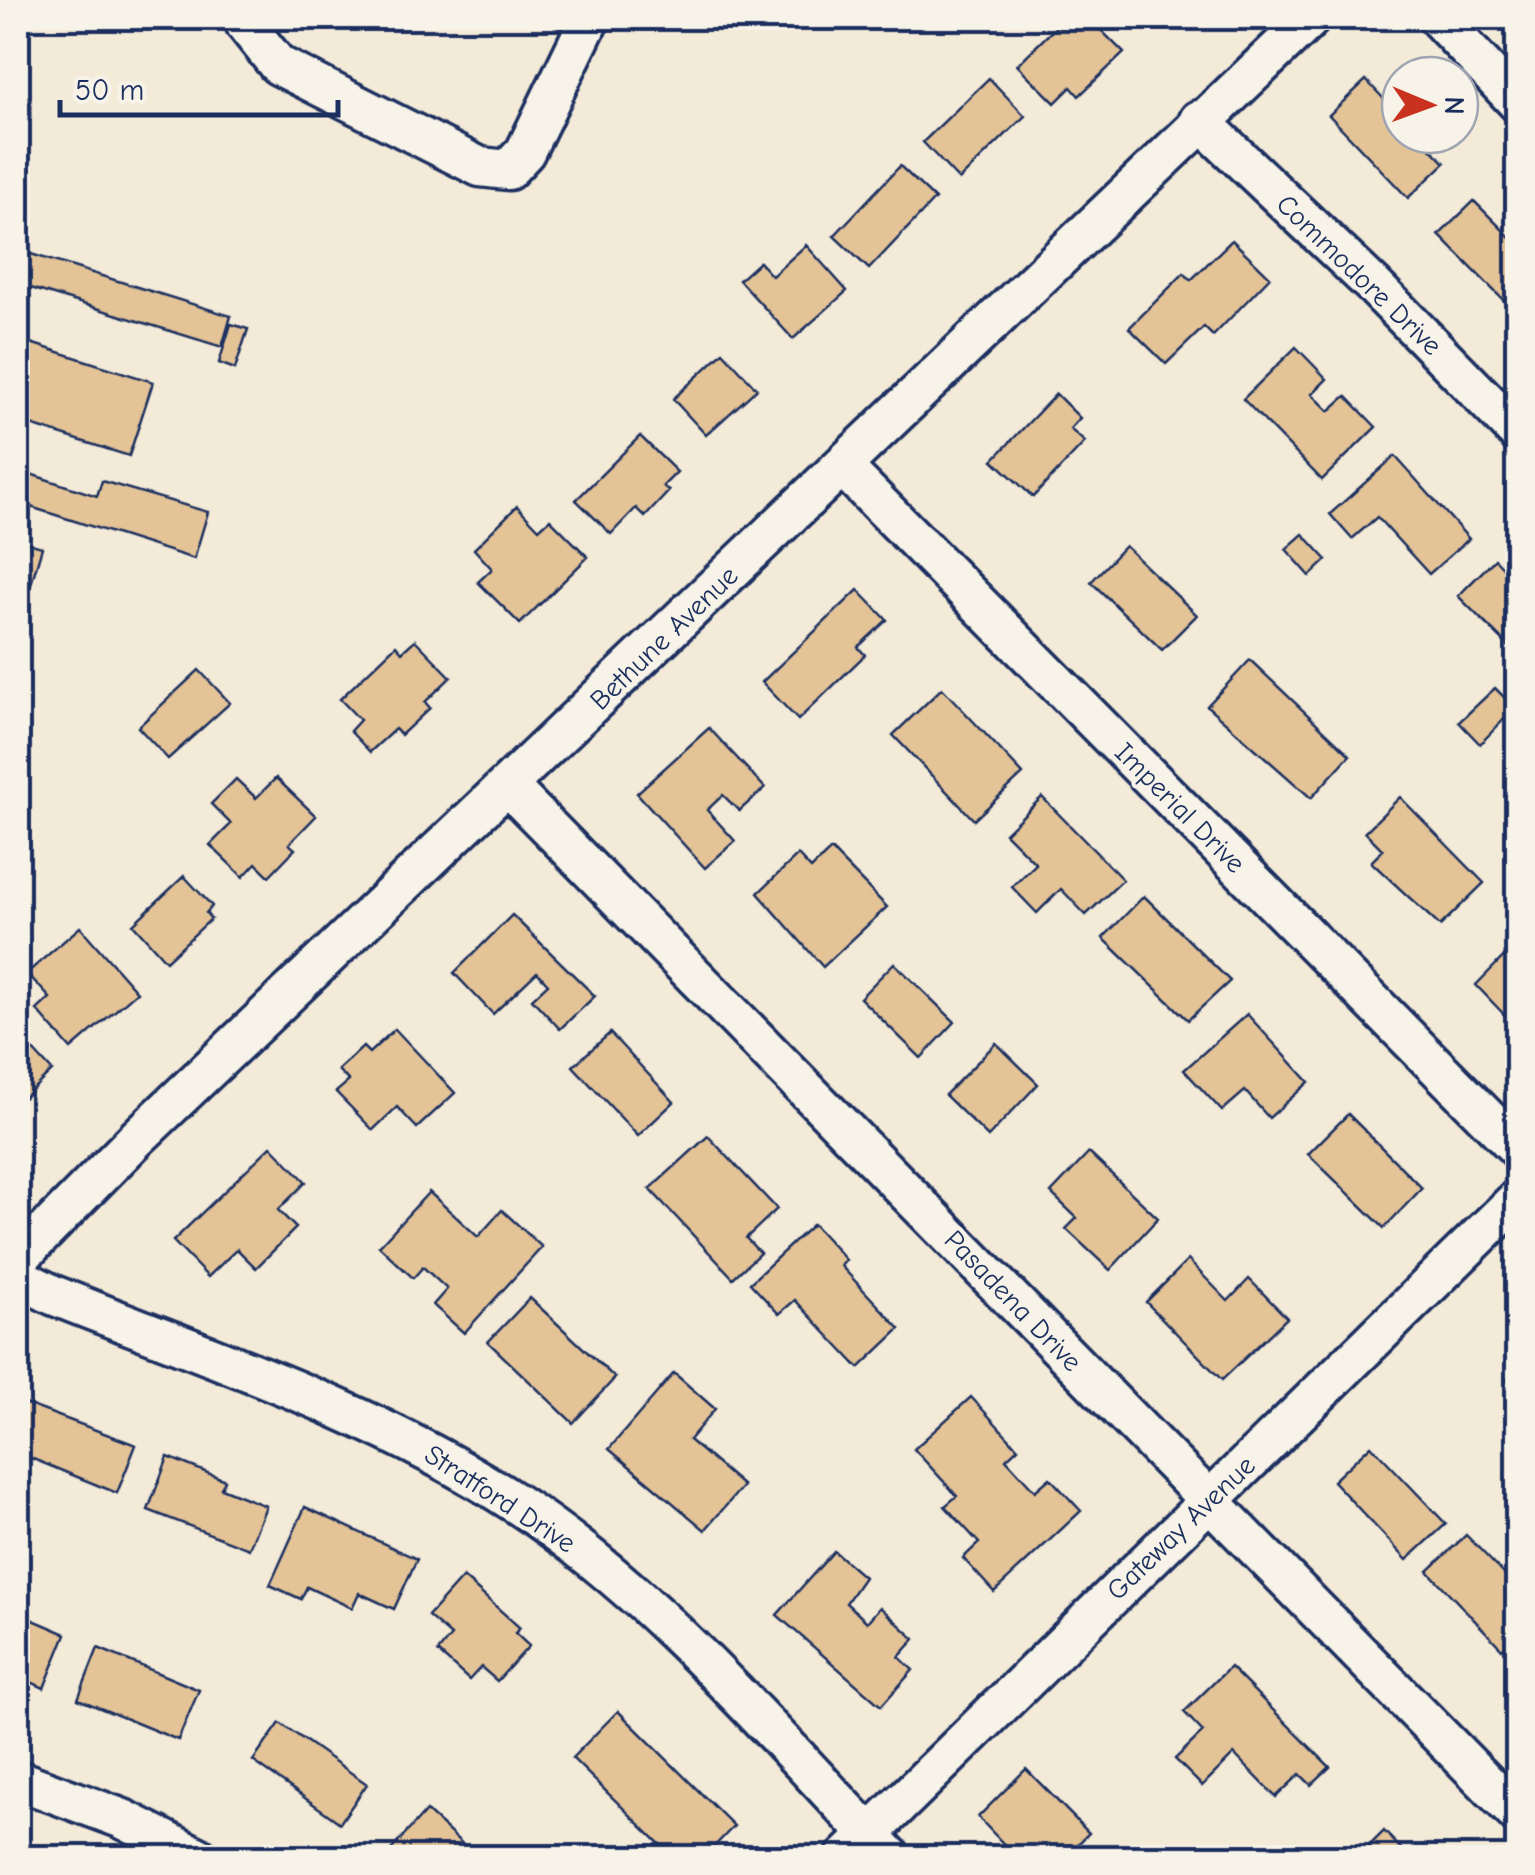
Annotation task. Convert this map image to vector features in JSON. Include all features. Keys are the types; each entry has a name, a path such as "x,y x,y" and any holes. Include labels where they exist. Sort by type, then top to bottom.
{"street":[{"path":"243,20 278,65 480,167 508,170 525,152 590,18"},
{"name":"Bethune Avenue","path":"18,1259 137,1138 843,467 1198,120 1311,18"},
{"path":"1438,18 1518,103"},
{"name":"Commodore Drive","path":"1198,120 1373,286 1518,432"},
{"name":"Imperial Drive","path":"843,467 1518,1149"},
{"name":"Pasadena Drive","path":"508,786 1518,1816"},
{"name":"Gateway Avenue","path":"869,1850 1209,1500 1518,1198"},
{"name":"Stratford Drive","path":"18,1277 53,1296 362,1417 436,1454 519,1505 595,1561 653,1614 869,1850"},
{"path":"18,1780 123,1819 200,1858"}],"building":[{"path":"1065,18 1089,18 1124,53 1079,96 1071,87 1055,103 1017,65"},
{"path":"989,78 1025,116 959,180 923,142"},
{"path":"1366,80 1380,95 1380,155 1437,155 1445,163 1408,198 1329,115"},
{"path":"900,166 935,199 869,269 834,236"},
{"path":"1474,201 1518,245 1518,303 1512,309 1439,235"},
{"path":"1232,240 1270,277 1213,336 1204,327 1166,364 1129,328 1184,273 1191,280"},
{"path":"806,245 847,291 793,339 739,280 759,262 772,276"},
{"path":"18,250 231,316 222,347 18,284"},
{"path":"231,324 248,329 235,369 219,363"},
{"path":"18,339 153,382 129,456 18,421"},
{"path":"1296,347 1327,379 1312,394 1329,411 1346,396 1376,427 1322,480 1243,399"},
{"path":"723,352 757,389 706,435 673,399"},
{"path":"1056,394 1080,418 1070,429 1085,442 1033,497 993,460"},
{"path":"640,436 677,472 663,486 669,491 645,517 636,508 611,534 576,500"},
{"path":"1395,456 1469,539 1429,574 1377,517 1352,539 1330,514"},
{"path":"18,470 97,496 102,481 208,512 194,559 18,503"},
{"path":"517,506 539,529 550,519 588,557 520,624 478,582 492,569 474,549"},
{"path":"1303,534 1327,560 1310,576 1286,549"},
{"path":"18,540 42,547 24,608 18,606"},
{"path":"1125,546 1197,615 1162,650 1091,582"},
{"path":"1495,559 1518,583 1518,656 1458,596"},
{"path":"858,590 887,620 858,647 865,655 798,720 762,682"},
{"path":"415,640 451,677 425,702 430,708 401,735 395,729 370,752 350,731 360,720 340,699 396,645 402,652"},
{"path":"1250,660 1350,755 1311,798 1207,706"},
{"path":"199,670 230,703 168,759 138,727"},
{"path":"942,688 1023,774 974,820 893,735"},
{"path":"1495,688 1515,708 1480,744 1459,722"},
{"path":"709,728 765,788 739,811 723,795 707,810 735,841 705,868 637,793"},
{"path":"276,778 316,816 289,844 295,849 269,876 256,863 243,877 210,845 231,824 211,804 236,779 256,798"},
{"path":"1042,797 1123,880 1086,915 1061,889 1037,913 1012,887 1036,864 1005,833"},
{"path":"1400,797 1484,883 1440,926 1371,862 1383,850 1365,832"},
{"path":"831,850 887,907 823,967 758,893 798,855 811,869"},
{"path":"184,876 212,906 206,913 211,919 166,961 133,924"},
{"path":"1144,896 1230,981 1188,1020 1103,938"},
{"path":"512,915 595,996 560,1029 532,999 548,984 537,972 493,1014 454,973"},
{"path":"80,927 137,992 71,1049 37,1010 50,998 27,973"},
{"path":"1518,942 1518,1029 1476,985"},
{"path":"894,963 955,1022 921,1058 860,998"},
{"path":"1247,1014 1309,1082 1269,1118 1245,1091 1222,1111 1184,1070"},
{"path":"395,1029 455,1093 417,1128 397,1107 373,1130 336,1092 349,1081 338,1070 363,1047 369,1053"},
{"path":"610,1033 674,1102 638,1136 573,1066"},
{"path":"18,1034 52,1071 18,1103"},
{"path":"996,1043 1038,1084 988,1137 945,1095"},
{"path":"1348,1114 1422,1188 1384,1228 1308,1154"},
{"path":"708,1136 777,1209 746,1238 760,1253 733,1278 650,1189"},
{"path":"271,1146 306,1182 278,1210 296,1228 256,1268 237,1249 208,1277 173,1241"},
{"path":"1089,1153 1158,1218 1110,1270 1066,1229 1077,1218 1051,1193"},
{"path":"429,1192 478,1237 502,1210 542,1247 464,1333 433,1305 447,1289 423,1267 413,1278 379,1246"},
{"path":"813,1224 846,1260 841,1266 900,1329 859,1368 795,1300 779,1314 750,1283"},
{"path":"1188,1260 1228,1301 1249,1279 1287,1318 1222,1380 1146,1302"},
{"path":"530,1298 615,1378 573,1423 488,1342"},
{"path":"1518,1368 1518,1391 1506,1380"},
{"path":"674,1373 715,1409 689,1440 743,1486 705,1530 609,1449"},
{"path":"971,1397 1018,1448 1006,1459 1035,1491 1050,1478 1081,1511 994,1592 963,1558 979,1543 945,1506 957,1496 914,1449"},
{"path":"18,1401 136,1445 117,1493 18,1453"},
{"path":"1371,1445 1446,1524 1407,1560 1333,1481"},
{"path":"168,1457 225,1480 221,1488 266,1506 249,1549 148,1510"},
{"path":"305,1507 417,1559 394,1609 359,1593 352,1608 307,1587 301,1599 270,1585"},
{"path":"1466,1535 1505,1575 1518,1567 1518,1634 1502,1649 1428,1571"},
{"path":"834,1551 864,1577 846,1603 867,1622 880,1607 915,1639 899,1657 913,1670 881,1706 777,1615"},
{"path":"463,1577 520,1628 515,1633 529,1646 497,1681 481,1667 469,1680 438,1652 451,1636 428,1616"},
{"path":"18,1596 29,1601 24,1616 66,1634 44,1688 18,1676"},
{"path":"98,1648 199,1690 178,1740 78,1699"},
{"path":"1230,1667 1330,1767 1311,1785 1300,1774 1276,1797 1234,1754 1202,1786 1175,1759 1203,1732 1184,1712"},
{"path":"618,1711 734,1826 703,1858 674,1858 572,1758"},
{"path":"280,1723 367,1784 340,1823 253,1761"},
{"path":"1026,1769 1089,1833 1074,1848 1083,1858 1017,1858 978,1817"},
{"path":"426,1811 478,1858 384,1858"},
{"path":"1384,1831 1410,1858 1357,1858"}]}
